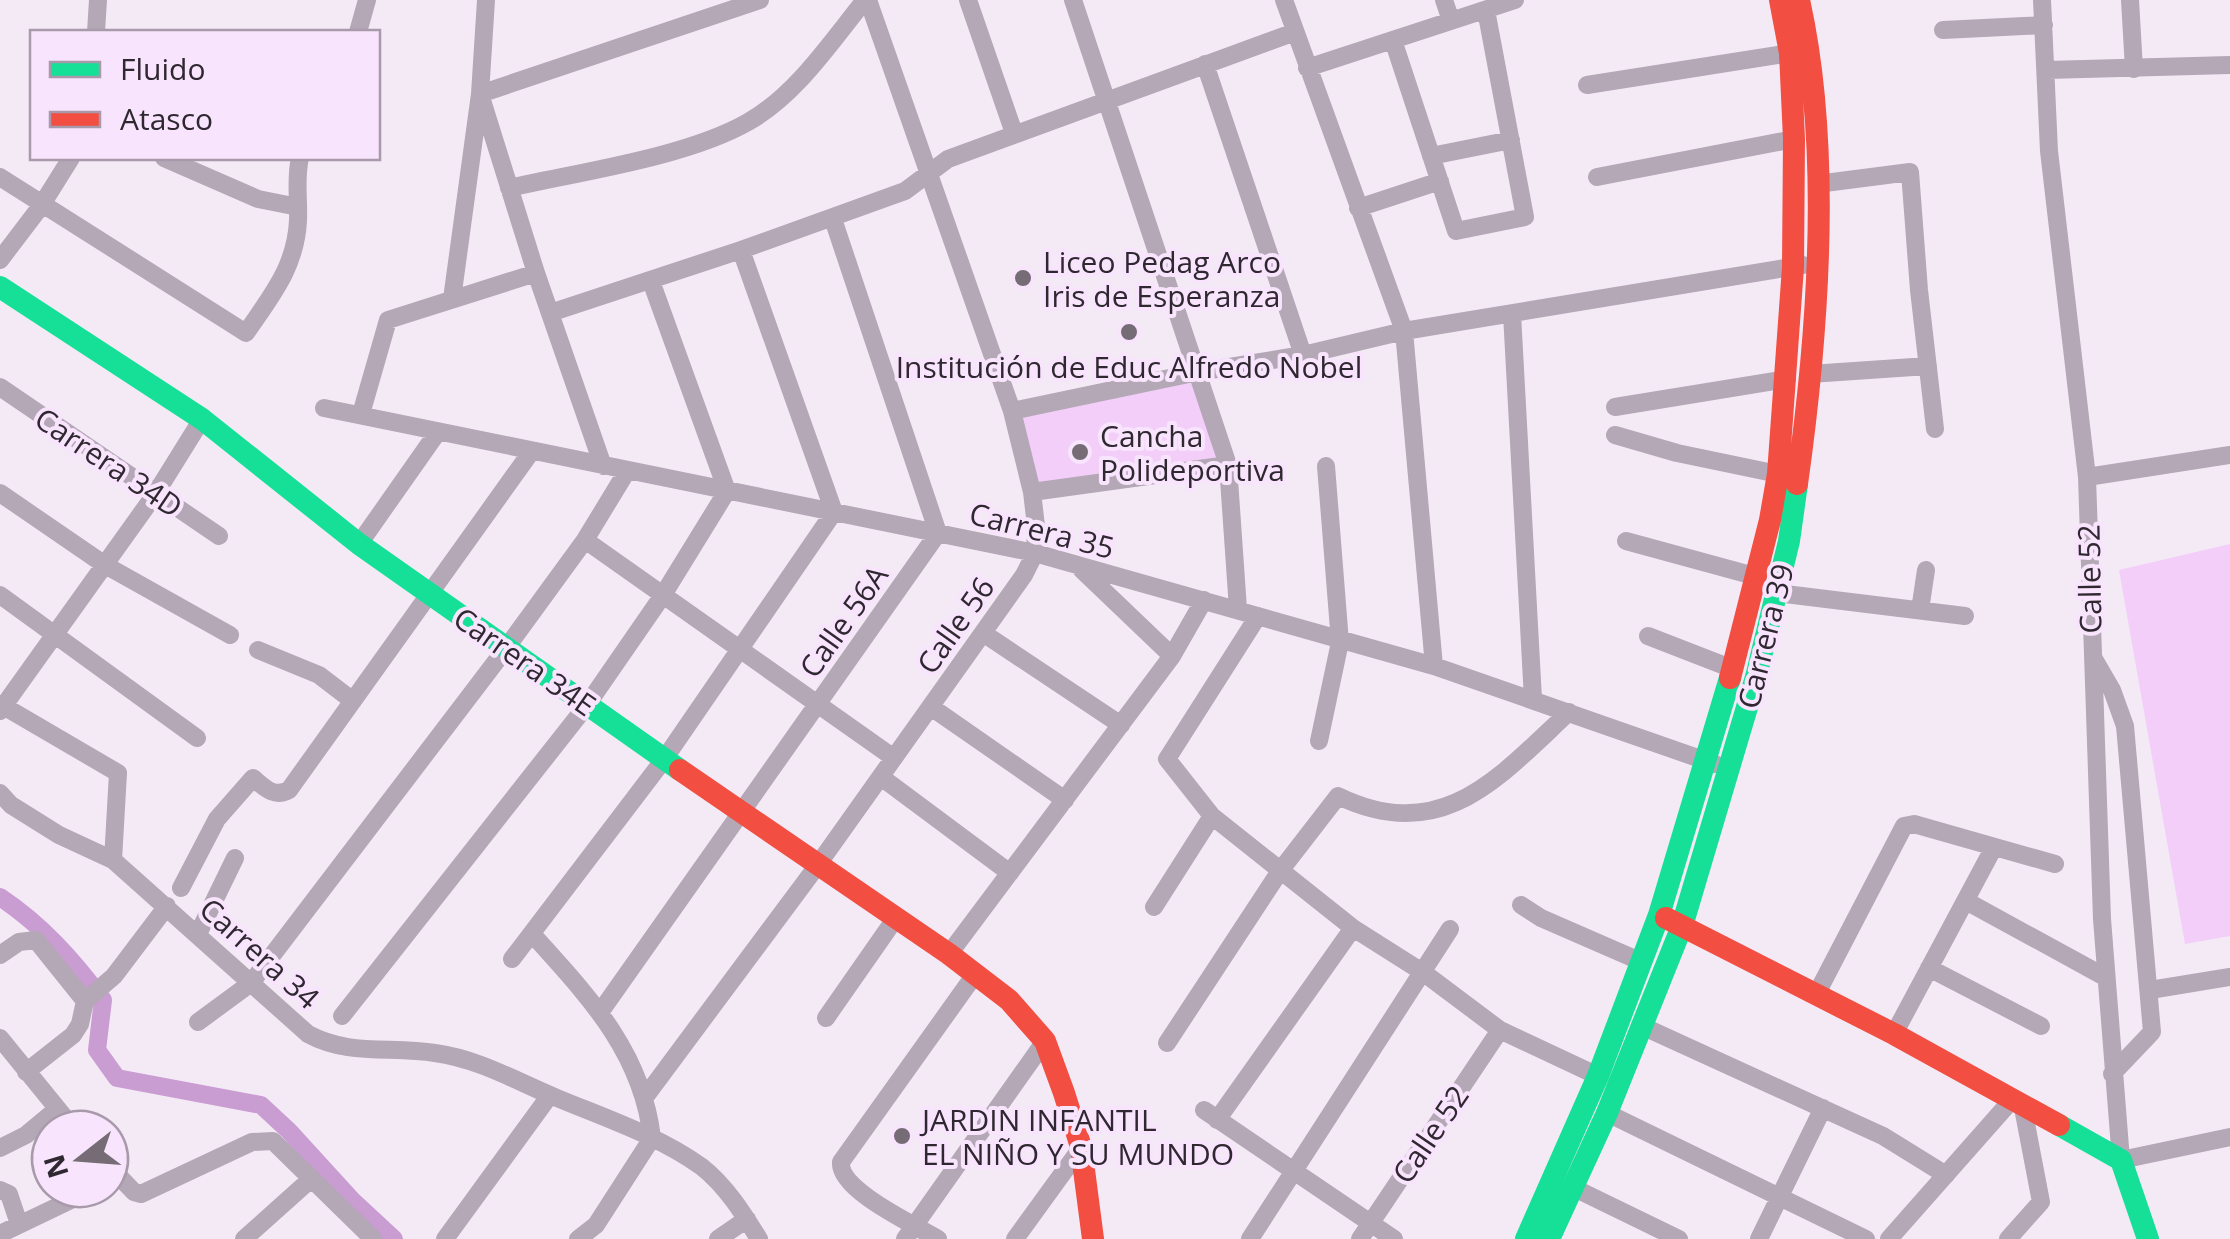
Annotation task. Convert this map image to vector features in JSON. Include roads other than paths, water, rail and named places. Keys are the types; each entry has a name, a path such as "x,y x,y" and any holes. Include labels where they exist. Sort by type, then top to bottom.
{"main road":[{"name":"Carrera 39","path":"1780,0 1790,53 1805,265"},
{"name":"Carrera 39","path":"1549,1239 1644,1027 1682,926 1776,593 1800,478 1799,376 1805,265 1817,184 1811,54 1799,0"},
{"name":"Carrera 34E","path":"0,286 202,419 431,596 817,866 950,954 1032,1022 1045,1041"},
{"name":"Carrera 39","path":"1526,1239 1598,1076 1659,915 1758,576 1799,376"},
{"path":"1659,915 1894,1034 2121,1160"},
{"path":"1045,1041 1081,1147 1092,1239"},
{"name":"Calle 52","path":"2121,1160 2148,1239"}],"street":[{"path":"96,30 98,0"},
{"path":"359,30 367,0"},
{"path":"480,94 760,0"},
{"path":"509,188 660,154 748,122 781,97 815,62 866,0"},
{"path":"866,0 1012,411 1032,492 1035,553"},
{"path":"968,0 1014,133"},
{"path":"1073,0 1228,465 1238,609"},
{"path":"1284,0 1404,330 1434,666"},
{"path":"1444,0 1452,21"},
{"path":"1307,68 1516,0"},
{"name":"Calle 52","path":"2042,0 2056,222 2087,477 2106,977 2121,1160"},
{"path":"2130,0 2134,69"},
{"path":"452,300 490,1"},
{"path":"1392,40 1456,231 1525,218 1486,10"},
{"path":"1943,30 2044,25"},
{"path":"550,313 832,219 905,191 948,159 1294,32"},
{"path":"1587,85 1790,53"},
{"path":"1205,64 1303,354"},
{"path":"2047,70 2230,65"},
{"path":"480,94 536,273 604,466"},
{"path":"1597,177 1794,139"},
{"path":"1431,156 1511,140"},
{"path":"0,260 71,160"},
{"path":"169,160 258,199 298,208"},
{"path":"0,177 246,333 291,266 300,160"},
{"path":"1817,184 1910,172 1936,429"},
{"path":"1358,208 1440,181"},
{"path":"832,219 938,532"},
{"path":"512,959 665,758 834,512 741,250"},
{"path":"1012,411 1303,354 1404,330 1805,265"},
{"path":"362,414 388,320 536,273"},
{"path":"342,1016 587,705 663,595 726,492 651,281"},
{"path":"1512,314 1533,700"},
{"path":"1615,408 1799,376 1928,366"},
{"name":"Carrera 34D","path":"0,387 218,536"},
{"name":"Carrera 35","path":"324,408 1035,553 1434,666 1729,770"},
{"path":"113,860 118,773 1,707 58,634 202,419"},
{"path":"359,544 437,432"},
{"path":"1614,434 1677,453 1778,474"},
{"path":"181,888 217,819 253,778 272,794 290,790 531,452"},
{"path":"2087,477 2230,455"},
{"path":"1032,492 1228,465"},
{"path":"1319,741 1340,642 1326,466"},
{"path":"198,1022 252,983 507,647 585,540 627,471"},
{"path":"0,493 105,565 230,635"},
{"name":"Calle 56A","path":"601,1011 938,532"},
{"path":"585,540 894,758"},
{"path":"1626,541 1758,576"},
{"name":"Calle 56","path":"645,1097 931,707 1035,553"},
{"path":"1078,566 1172,656"},
{"path":"1920,610 1926,570"},
{"path":"1776,593 1965,616"},
{"path":"0,595 198,738"},
{"path":"950,954 1172,656 1204,600"},
{"path":"1258,616 1167,759 1212,816 1353,928 1424,973 1500,1030 1598,1076"},
{"path":"983,633 1121,726"},
{"path":"1648,636 1733,669"},
{"path":"258,650 319,676 353,701"},
{"path":"2091,654 2112,690 2124,726 2150,990 2152,1032 2112,1074"},
{"path":"931,707 1064,800"},
{"path":"1167,1043 1280,871 1338,796 1382,813 1404,815 1455,804 1502,774 1568,712"},
{"path":"881,776 1010,873"},
{"name":"Carrera 34","path":"0,793 59,835 113,860 308,1034 326,1044 350,1049 398,1048 466,1059 652,1138 701,1167 723,1186 759,1239"},
{"path":"1154,907 1212,816"},
{"path":"1816,995 1904,826 1914,824 2055,864"},
{"path":"1894,1034 1994,847"},
{"path":"198,934 235,858"},
{"path":"1966,902 2106,977"},
{"path":"1521,905 1541,918 1642,962"},
{"path":"26,1072 74,1035 88,997 114,976 167,906"},
{"path":"826,1018 895,919"},
{"path":"1353,928 1210,1115 1291,1171 1365,1231 1394,1239"},
{"path":"1250,1239 1450,929"},
{"path":"534,935 601,1011 645,1097 652,1138 602,1232 578,1239"},
{"path":"0,955 19,942 36,940 88,997"},
{"path":"1930,968 2041,1026"},
{"path":"938,1239 910,1232 868,1199 842,1175 841,1162 976,973"},
{"path":"2150,990 2230,977"},
{"path":"1644,1027 1883,1136 1946,1175"},
{"name":"Calle 52","path":"1365,1231 1500,1030"},
{"path":"0,1038 55,1109"},
{"path":"910,1232 1045,1041"},
{"path":"445,1239 550,1095"},
{"path":"1889,1239 2016,1105"},
{"path":"2008,1239 2041,1202 2016,1105"},
{"path":"1759,1239 1823,1108"},
{"path":"1607,1113 1866,1239"},
{"path":"0,1148 30,1132"},
{"path":"2121,1160 2230,1137"},
{"path":"130,1189 142,1194 152,1192 252,1142 273,1141 373,1239"},
{"path":"1015,1239 1081,1147"},
{"path":"244,1239 311,1178"},
{"path":"1572,1187 1679,1239"},
{"path":"0,1190 8,1194 19,1224"},
{"path":"0,1234 51,1209"},
{"path":"718,1239 747,1219"},
{"path":"343,1239 358,1225"}],"waterway":[{"path":"0,897 56,944 103,1000 97,1050 117,1078 261,1105 394,1239"}],"place":[{"name":"Liceo Pedag Arco Iris de Esperanza","path":"1023,278"},
{"name":"Institución de Educ Alfredo Nobel","path":"1129,332"},
{"name":"Cancha Polideportiva","path":"1080,452"},
{"name":"JARDIN INFANTIL EL NIÑO Y SU MUNDO","path":"902,1136"}]}
